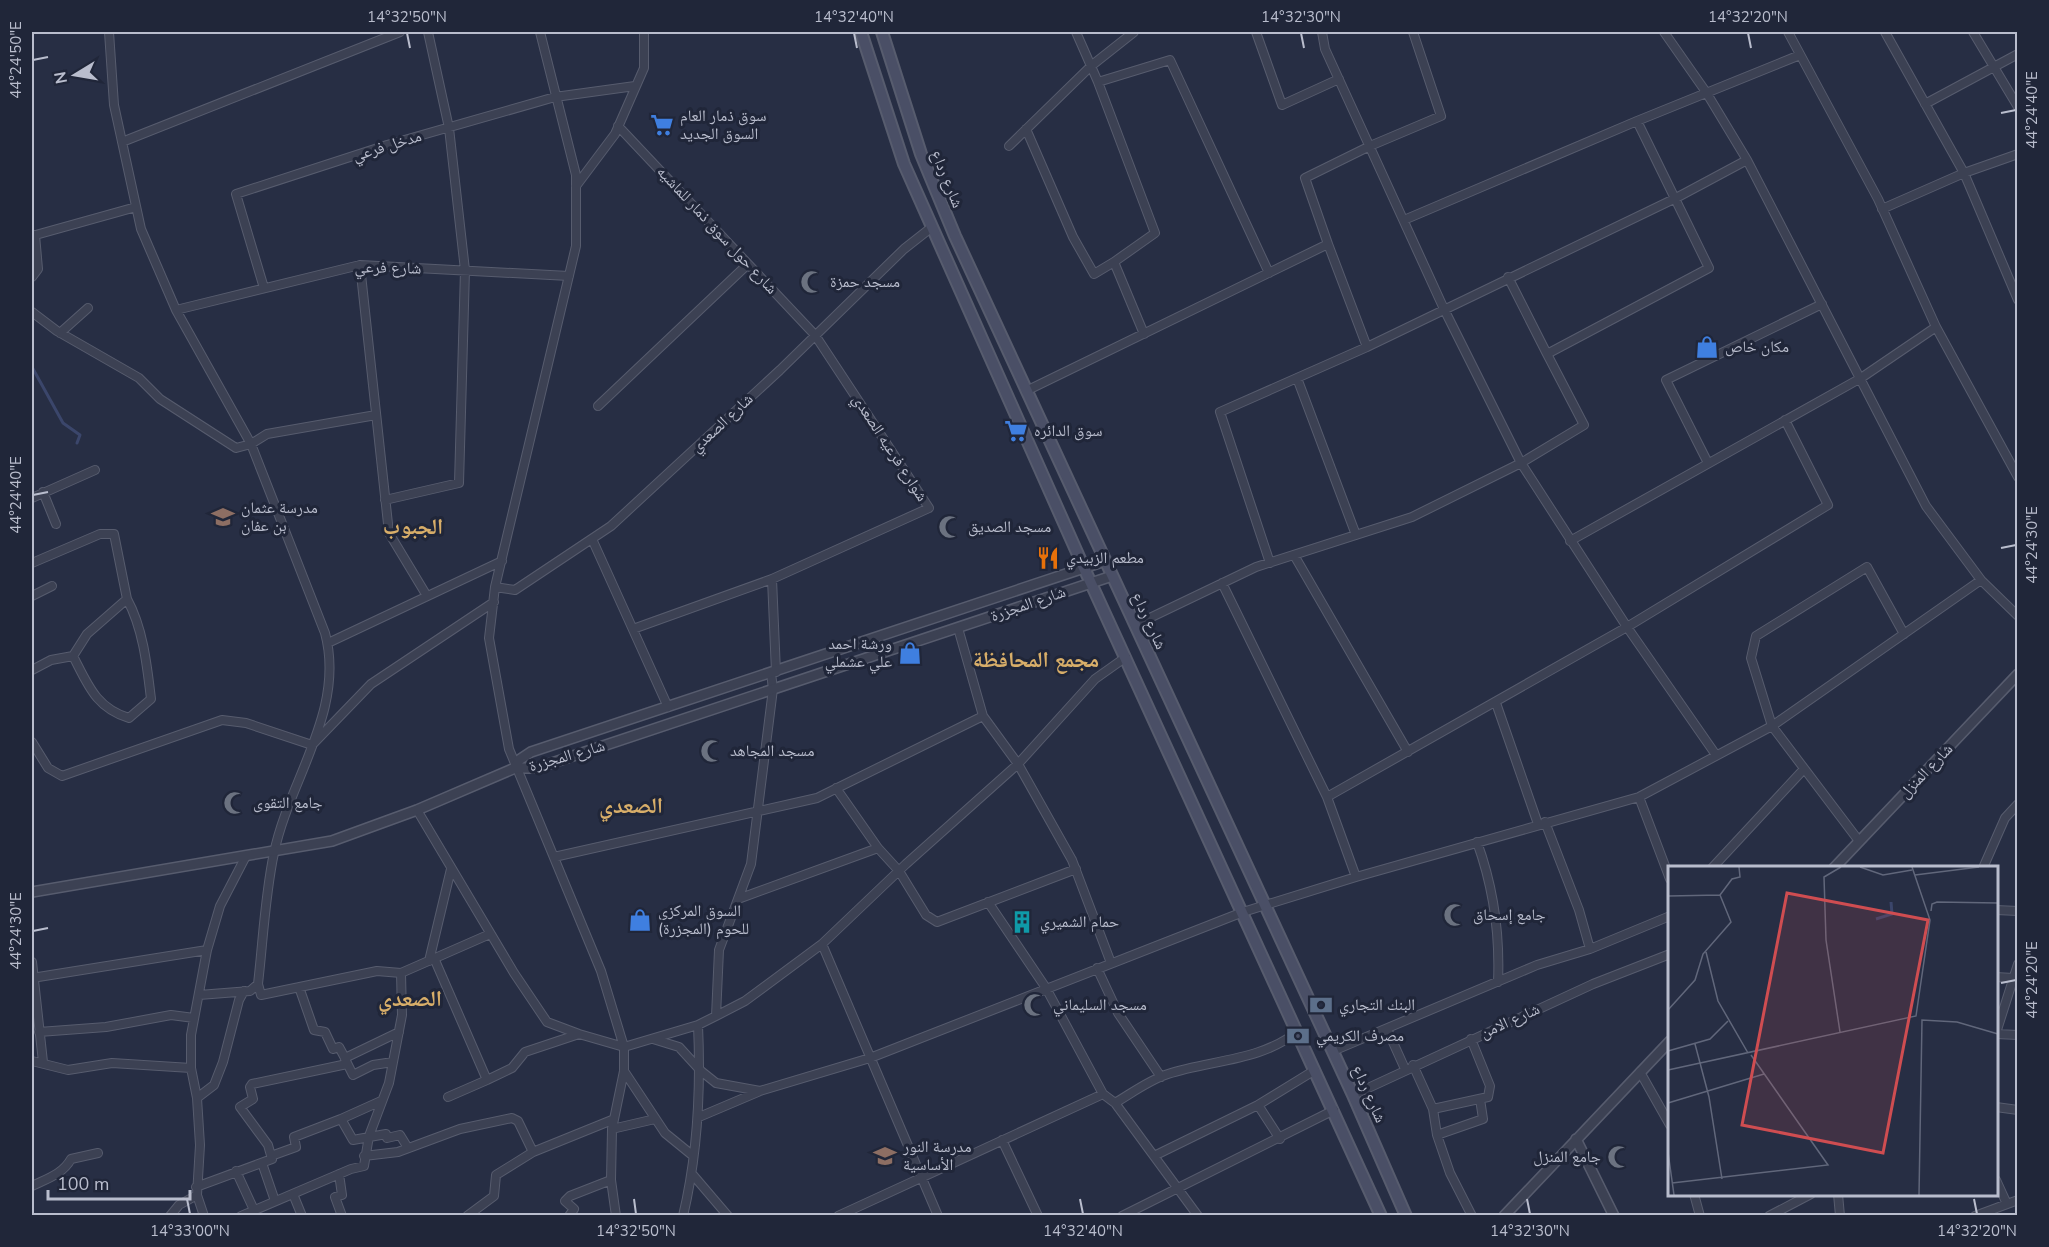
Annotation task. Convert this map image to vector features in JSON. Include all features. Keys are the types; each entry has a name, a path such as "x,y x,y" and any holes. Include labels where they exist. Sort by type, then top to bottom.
{"main road":[{"name":"شارع رداع","path":"861,32 904,164 1084,568 1382,1215"},
{"name":"شارع رداع","path":"882,32 921,154 955,236 1333,1051 1406,1215"}],"street":[{"path":"109,32 114,105 141,229 176,310 251,444 327,643 330,658 329,690 274,851 258,984 261,995 377,971 401,973 490,934"},
{"path":"122,142 400,32"},
{"path":"385,500 459,483 465,270 449,128 428,32"},
{"path":"540,32 576,175 576,246 495,587 489,638 504,730 515,768 601,971 624,1047 624,1071 612,1124 611,1180 616,1215"},
{"path":"576,186 615,134 644,68 644,32"},
{"path":"1026,129 1073,237 1094,274 1155,233 1098,82 1076,32"},
{"path":"1009,146 1091,66 1134,32"},
{"path":"1256,32 1282,105 1339,79"},
{"path":"1322,32 1325,49 1444,309 1521,463 1627,627 1716,755"},
{"path":"1367,347 1305,178 1370,146 1441,116 1413,32"},
{"path":"1664,32 1706,92 1747,160 1926,506 1981,580 2018,616"},
{"path":"1788,32 1882,209 1936,327 2018,477"},
{"path":"1885,32 1964,173 2018,300"},
{"path":"1973,32 2012,93 2018,107"},
{"path":"1925,104 2018,54"},
{"path":"1404,220 1706,92 1800,55"},
{"path":"1098,82 1170,60 1269,273"},
{"name":"مدخل فرعي","path":"264,288 236,194 555,97 635,86"},
{"path":"1548,354 1709,268 1637,121"},
{"name":"شارع حول سوق ذمار للماشيه","path":"618,126 815,335"},
{"path":"1882,209 1964,173 2018,154"},
{"path":"1270,563 1220,412 1367,347 1508,277 1676,198 1747,160"},
{"path":"32,277 38,269 33,236 136,207"},
{"name":"شارع الصعدي","path":"495,587 514,590 611,526 815,335 903,249 932,227"},
{"path":"1026,391 1328,244"},
{"path":"1114,262 1144,334"},
{"path":"598,406 748,264"},
{"path":"360,265 389,533 427,596"},
{"name":"شارع فرعي","path":"176,310 360,265 569,276"},
{"path":"1135,625 1222,583 1270,563 1412,517 1521,463 1584,424 1508,277"},
{"path":"1708,463 1666,380 1822,304"},
{"path":"60,333 88,308"},
{"path":"32,312 60,333 140,378 160,399 236,448 251,444 267,434 376,414"},
{"path":"1570,541 1861,378 1936,327"},
{"name":"شوارع فرعيه الصعدي","path":"633,629 772,579 929,508 815,335"},
{"path":"1297,378 1356,535"},
{"path":"1327,797 1627,627 1828,505 1785,420"},
{"path":"32,498 95,470"},
{"path":"43,492 56,524"},
{"path":"32,563 100,534 114,534 127,599 134,612 144,654 151,699 129,718 112,712 91,693 73,656"},
{"path":"592,539 668,707"},
{"path":"1294,555 1408,752"},
{"path":"327,643 502,561"},
{"name":"شارع المجزرة","path":"1105,561 531,752 523,757 515,768 532,770 1112,576"},
{"path":"1859,841 1772,726 1751,658 1756,636 1867,567 1904,634"},
{"path":"716,1016 719,950 751,864 758,810 774,673 772,579"},
{"path":"699,1117 760,1091 870,1058 1243,912 1541,823 1639,797 1772,726 1981,580"},
{"path":"1222,583 1327,797 1356,877"},
{"path":"32,596 52,586"},
{"path":"32,670 51,660 73,656 87,634 127,599"},
{"path":"312,745 371,684 494,602"},
{"path":"958,628 983,716 1018,764 1076,868 1111,963"},
{"path":"417,810 490,934 547,1022 624,1047 698,1025 745,1001 822,944 1018,764 1095,679 1126,657"},
{"name":"شارع المنزل","path":"1835,866 2018,674"},
{"path":"1496,703 1541,823 1579,910 1590,949"},
{"path":"554,857 693,828 758,810 817,798 983,716"},
{"path":"32,742 48,768 62,776 222,720 246,723 312,745"},
{"path":"32,891 332,841 417,810 515,768"},
{"path":"1713,866 1804,769"},
{"path":"836,788 878,848 899,871 926,915 937,922 1076,868"},
{"path":"1639,797 1668,874"},
{"path":"1983,866 2005,818 2018,804"},
{"path":"1477,842 1492,900 1499,950 1498,982"},
{"path":"738,899 878,848"},
{"path":"204,1215 196,1191 200,1145 191,1068 191,1035 207,950 220,906 246,856"},
{"path":"451,869 431,960 487,1080"},
{"path":"988,902 1046,988 1103,1094 1115,1103 1156,1155 1198,1215"},
{"path":"1998,910 2018,911"},
{"path":"1333,1051 1537,965 1590,949 1668,917"},
{"path":"822,944 938,1215"},
{"path":"33,978 207,950"},
{"name":"شارع الامن","path":"1353,1095 1409,1067 1593,984 1668,955"},
{"path":"32,962 43,1062"},
{"path":"1998,1027 2018,964"},
{"path":"1097,968 1118,1013 1161,1077"},
{"path":"241,1215 339,1174 364,1166 369,1136 389,1083 399,1032 402,1015 401,973"},
{"path":"1998,977 2013,978"},
{"path":"198,995 250,991 258,984"},
{"path":"299,987 314,1030 325,1032 333,1049 339,1047 353,1075 373,1065 393,1062"},
{"path":"196,1098 214,1085 224,1062 239,1000 244,991"},
{"path":"39,1032 106,1027 171,1015 194,1018"},
{"path":"683,1215 693,1175 692,1155 699,1117 698,1025"},
{"path":"1387,1029 1433,1109 1437,1135 1450,1173 1472,1215"},
{"path":"1115,1103 1161,1077 1254,1053 1285,1042 1298,1031"},
{"path":"271,1156 268,1145 240,1107 253,1099 250,1087 252,1084 346,1061 399,1032"},
{"path":"448,1097 512,1068 525,1052 579,1034"},
{"path":"1998,1034 2018,1035"},
{"path":"653,1039 679,1047 700,1071 716,1083 760,1091"},
{"path":"1433,1109 1488,1097 1490,1086 1471,1039"},
{"path":"1504,1215 1668,1043"},
{"path":"32,1061 68,1070 112,1063 191,1068"},
{"path":"1156,1155 1258,1105 1315,1070"},
{"path":"624,1071 665,1133 692,1155"},
{"path":"1640,1072 1668,1121"},
{"path":"838,1215 1103,1094"},
{"path":"1437,1135 1483,1119 1480,1099"},
{"path":"170,1215 179,1211 196,1191 236,1171 262,1163 272,1158 271,1156 296,1147 294,1137 381,1101"},
{"path":"1258,1105 1280,1139"},
{"path":"1998,1107 2018,1110"},
{"path":"1122,1215 1280,1139 1334,1110"},
{"path":"364,1156 408,1148 460,1129 512,1118 518,1121 533,1152"},
{"path":"341,1119 353,1140 386,1134 387,1138 400,1135 408,1148"},
{"path":"467,1215 494,1197 496,1175 533,1152 612,1124 655,1119"},
{"path":"1576,1139 1614,1215"},
{"path":"1002,1140 1038,1215"},
{"path":"32,1186 67,1166 71,1159 98,1153"},
{"path":"262,1163 274,1201"},
{"path":"236,1171 254,1210"},
{"path":"339,1174 342,1196 335,1197 342,1215"},
{"path":"693,1175 728,1215"},
{"path":"573,1213 565,1201 570,1196 611,1180"},
{"path":"1998,1184 2007,1204"},
{"path":"293,1194 302,1215"},
{"path":"1695,1196 1700,1215"},
{"path":"1769,1215 1807,1196"},
{"path":"1838,1196 1840,1215"},
{"path":"1975,1215 2018,1200"}],"waterway":[{"path":"32,367 63,423 80,435 77,443"}],"place":[{"name":"سوق ذمار العام السوق الجديد","path":"662,125"},
{"name":"مسجد حمزة","path":"812,282"},
{"name":"مكان خاص","path":"1707,347"},
{"name":"سوق الدائره","path":"1016,431"},
{"name":"مدرسة عثمان بن عفان","path":"223,517"},
{"name":"مسجد الصديق","path":"950,527"},
{"name":"مطعم الزبيدي","path":"1048,558"},
{"name":"ورشة احمد علي عشملي","path":"910,653"},
{"name":"مسجد المجاهد","path":"712,751"},
{"name":"جامع التقوى","path":"235,803"},
{"name":"جامع إسحاق","path":"1455,915"},
{"name":"السوق المركزي للحوم (المجزرة)","path":"640,920"},
{"name":"حمام الشميري","path":"1022,922"},
{"name":"مسجد السليماني","path":"1035,1005"},
{"name":"البنك التجاري","path":"1321,1005"},
{"name":"مصرف الكريمي","path":"1298,1036"},
{"name":"مدرسة النور الأساسية","path":"885,1156"},
{"name":"جامع المنزل","path":"1619,1157"}],"district":[{"name":"الجبوب","path":"413,527"},
{"name":"مجمع المحافظة","path":"1036,660"},
{"name":"الصعدي","path":"631,806"},
{"name":"الصعدي","path":"410,999"}]}
